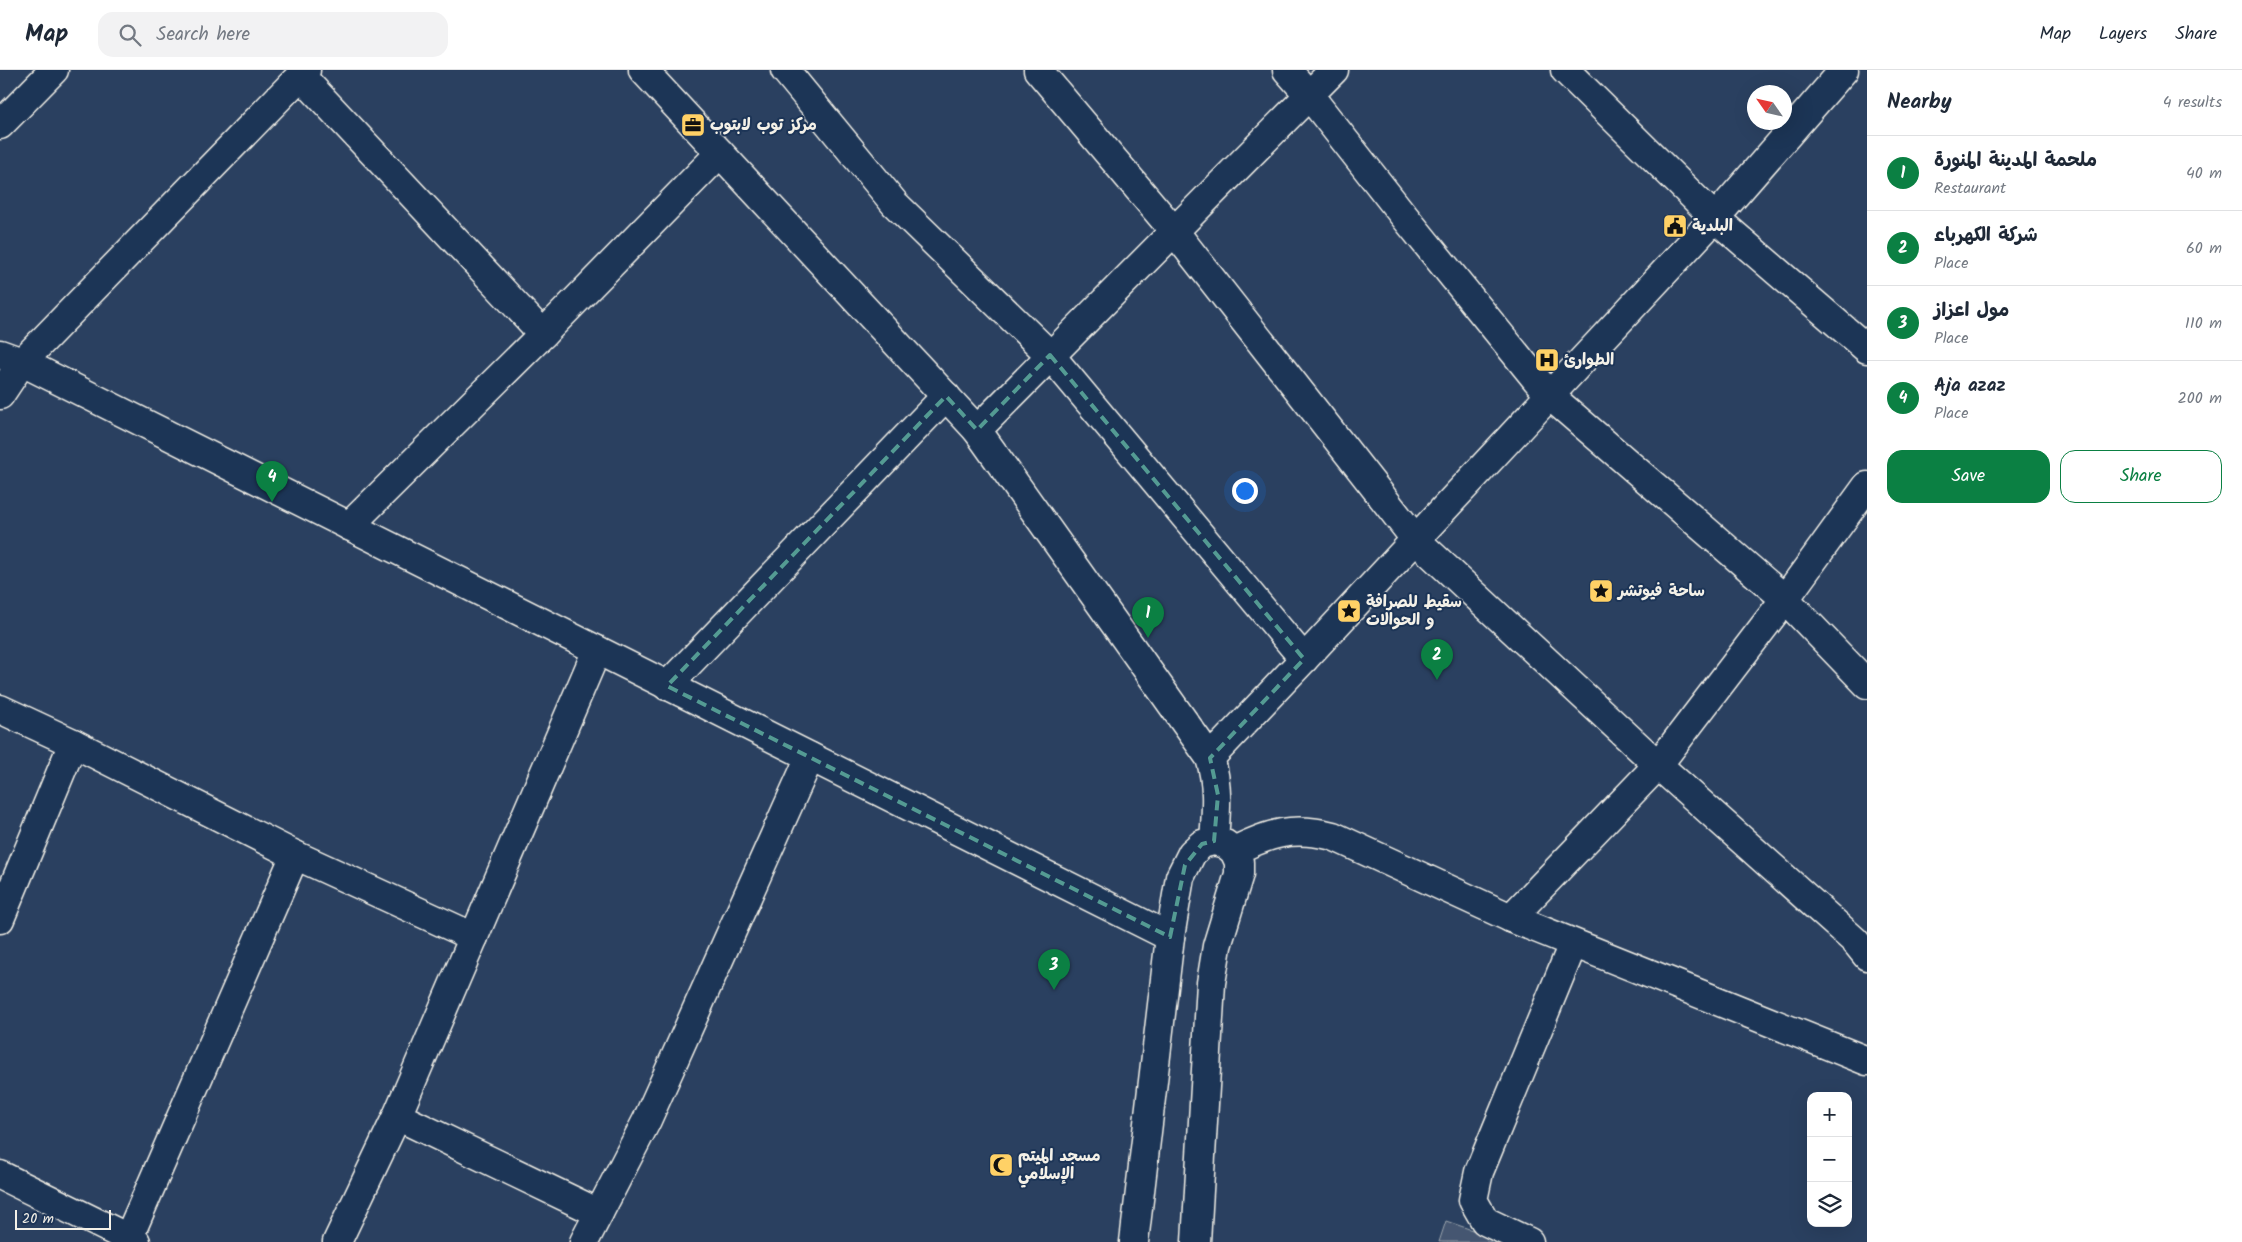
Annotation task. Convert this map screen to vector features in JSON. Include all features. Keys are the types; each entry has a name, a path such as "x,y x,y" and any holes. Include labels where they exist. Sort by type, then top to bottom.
{"street":[{"path":"0,125 54,70"},
{"path":"643,70 977,430 1210,758 1216,776 1224,846 1239,862 1239,874 1218,946 1211,983 1196,1242"},
{"path":"785,70 895,204 1050,355 1304,659"},
{"path":"1038,70 1174,231 1416,540 1658,765 1855,941 1867,956"},
{"path":"1287,70 1549,396 1785,600 1867,684"},
{"path":"977,430 1334,70"},
{"path":"1565,70 1716,218 1867,349"},
{"path":"1210,758 1716,218 1844,70"},
{"path":"0,394 11,358 303,73 543,334"},
{"path":"349,526 543,334 720,153"},
{"path":"11,358 1170,937"},
{"path":"667,686 946,396"},
{"path":"1511,918 1658,765 1785,600 1867,486"},
{"path":"337,1242 397,1116 597,650"},
{"path":"0,710 73,743 295,854 474,937"},
{"path":"0,919 73,743"},
{"path":"584,1242 647,1120 810,757"},
{"path":"1134,1242 1170,937 1180,877 1185,864 1202,844 1224,846 1281,832 1300,830 1317,832 1348,842 1511,918 1867,1061"},
{"path":"0,1175 132,1240 295,854"},
{"path":"1529,1242 1485,1221 1473,1200 1479,1172 1573,944"},
{"path":"397,1116 599,1213"}],"highlighted area":[{"path":"1050,355 1304,659 1210,758 1218,795 1214,841 1202,844 1185,865 1170,937 667,686 946,396 977,430"}],"shaded area":[{"path":"1446,1221 1507,1242 1439,1242"}],"place":[{"name":"مركز توب لابتوب","path":"693,125"},
{"name":"البلدية","path":"1675,226"},
{"name":"الطوارئ","path":"1547,360"},
{"name":"Aja azaz","path":"272,502"},
{"name":"ساحة فيوتشر","path":"1601,591"},
{"name":"سقيط للصرافة و الحوالات","path":"1349,611"},
{"name":"ملحمة المدينة المنورة","path":"1148,638"},
{"name":"شركة الكهرباء","path":"1437,680"},
{"name":"مول اعزاز","path":"1054,990"},
{"name":"مسجد الميتم الإسلامي","path":"1001,1165"}]}
